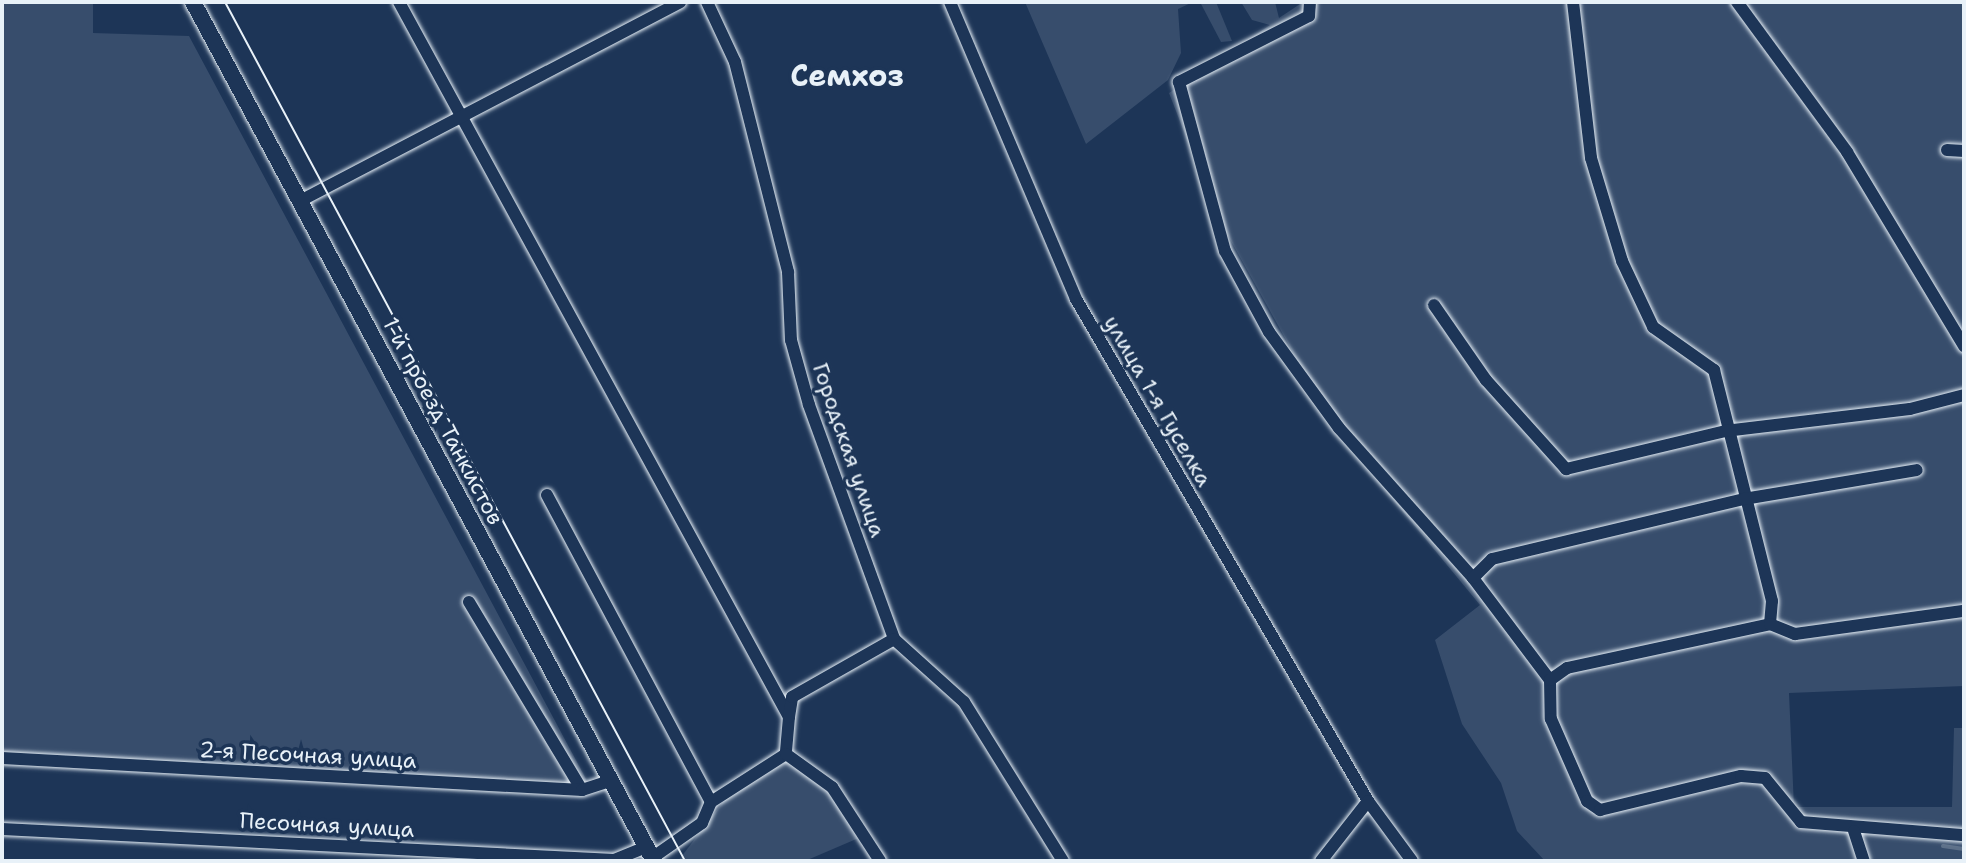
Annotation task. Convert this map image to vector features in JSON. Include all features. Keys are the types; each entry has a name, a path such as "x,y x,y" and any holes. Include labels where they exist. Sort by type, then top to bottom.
{"main road":[{"name":"1-й проезд Танкистов","path":"193,2 651,855"}],"street":[{"path":"399,2 789,717"},
{"path":"300,201 458,113 680,2"},
{"name":"Городская улица","path":"707,2 735,62 788,272 791,340 809,405 894,639 964,702 1063,861"},
{"name":"улица 1-я Гуселка","path":"950,2 1076,299 1368,801 1412,861"},
{"path":"1310,2 1309,16 1179,82 1225,251 1269,332 1339,428 1473,578 1550,680 1556,732 1587,801 1600,810 1753,777 1765,778 1801,822 1854,831 1964,835"},
{"path":"1573,2 1591,158 1635,302 1686,356 1714,370 1725,431 1772,601 1770,624"},
{"path":"1737,2 1847,152 1964,346"},
{"path":"1947,150 1964,151"},
{"path":"1434,305 1486,380 1566,469 1725,431 1910,409 1964,395"},
{"path":"1473,578 1492,559 1744,499 1917,470"},
{"path":"547,495 711,802 786,754"},
{"path":"469,602 582,790"},
{"path":"1550,680 1567,668 1770,624 1795,634 1964,611"},
{"path":"786,754 792,697 894,639"},
{"path":"786,754 832,787 880,861"},
{"name":"2-я Песочная улица","path":"2,758 582,790 610,781"},
{"path":"1321,861 1368,801"},
{"name":"Песочная улица","path":"2,829 614,860 651,855 702,823 711,802"},
{"path":"1854,831 1864,861"}],"shaded area":[{"path":"2,2 93,2 93,33 189,36 586,779 583,788 2,754"},
{"path":"1025,2 1193,2 1178,9 1181,53 1168,80 1086,144"},
{"path":"1200,2 1216,2 1232,41 1221,42"},
{"path":"1241,2 1275,2 1279,18 1303,2 1964,2 1964,686 1789,693 1794,807 1952,807 1954,728 1964,728 1964,861 1545,861 1517,831 1501,783 1462,724 1435,640 1480,605 1338,433 1216,214 1169,93 1270,25 1252,20"},
{"path":"785,761 800,763 829,789 861,837 805,861 678,861 727,797"}],"waterway":[{"path":"1943,846 1964,849"}],"tram line":[{"path":"225,2 685,861"}],"district":[{"name":"Семхоз","path":"847,76"}]}
